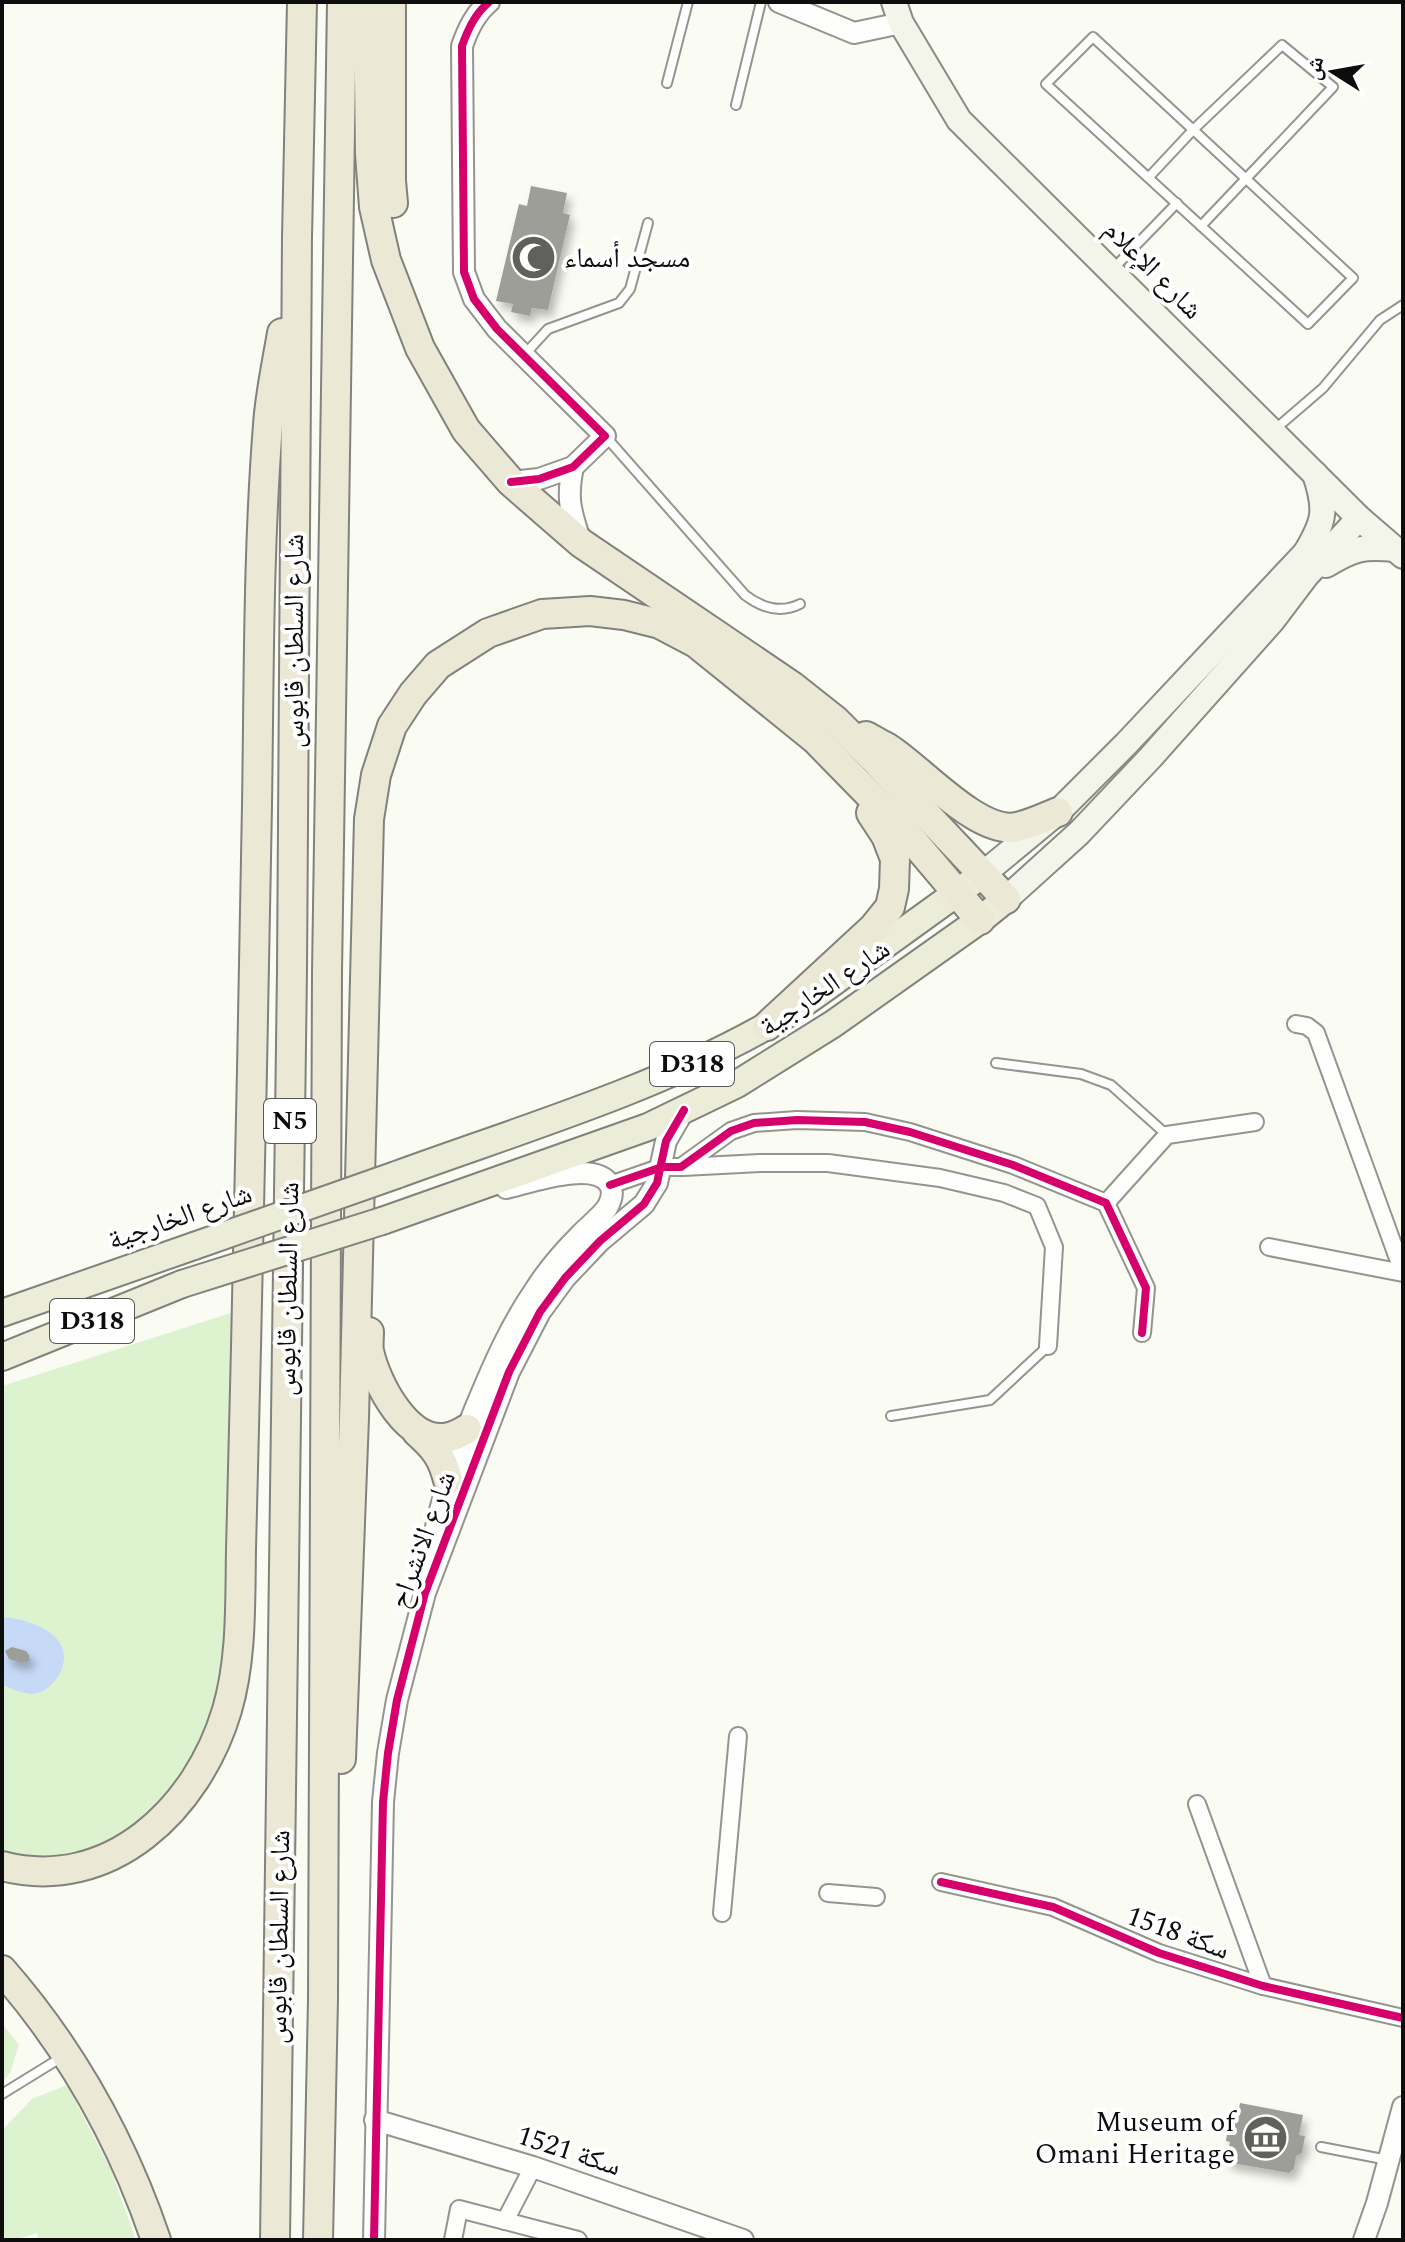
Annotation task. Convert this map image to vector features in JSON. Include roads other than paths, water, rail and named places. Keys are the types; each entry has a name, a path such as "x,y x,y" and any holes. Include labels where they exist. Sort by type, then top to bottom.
{"highway":[{"name":"شارع السلطان قابوس","path":"275,2240 293,954 297,237 302,2"},
{"name":"شارع السلطان قابوس","path":"318,2240 323,1999 327,988 342,2"},
{"path":"368,2 370,154 374,207 386,260 427,362 466,430 511,482 581,543 792,686 902,828 980,920"},
{"path":"391,2 391,181 404,311"},
{"path":"2,1866 23,1872 46,1873 73,1869 139,1841 189,1791 212,1750 227,1710 235,1674 242,1544 261,572 268,421 297,237"},
{"path":"323,1999 344,1711 369,819 376,775 392,726 413,694 438,665 488,633 542,614 590,611 660,624 696,643 825,730 983,874 1006,899"},
{"path":"825,730 888,748 962,808 981,819 1015,828 1058,812"},
{"path":"767,1026 873,928 890,907 894,889 895,859 886,836 825,730"},
{"path":"360,1178 368,1260 369,1351 382,1388 398,1412 435,1448 448,1480"},
{"path":"417,1432 433,1438 449,1437 467,1429"},
{"path":"2,1970 80,2073 141,2195 156,2240"}],"main road":[{"name":"شارع الإعلام","path":"898,12 959,120 1353,512 1399,552"},
{"path":"1305,565 1323,517 1323,497 1315,474"},
{"name":"شارع الخارجية","path":"2,1313 396,1175 666,1076 767,1026 809,1000 983,874 1058,812 1305,565 1353,512"},
{"path":"1305,565 1368,547 1399,552"},
{"name":"شارع الخارجية","path":"2,1357 182,1284 382,1221 648,1127 737,1084 808,1041 980,920 1079,833 1272,621 1305,565"}],"street":[{"path":"489,2 468,29 462,46 464,272 474,299 497,329 605,436 573,467 539,479 511,482"},
{"path":"779,2 854,33 898,12"},
{"path":"573,467 569,502 581,543"},
{"path":"1296,1024 1307,1026 1316,1033 1403,1272"},
{"name":"شارع الانشراح","path":"425,1593 509,1372 540,1312 565,1278 600,1241 644,1204 672,1167 666,1141 684,1110"},
{"path":"672,1167 731,1131 754,1123 797,1120 865,1122 910,1132 1013,1165 1106,1203 1146,1288 1142,1333"},
{"path":"1106,1203 1167,1135 1255,1122"},
{"path":"424,1206 576,1172 589,1173 610,1185 672,1167 828,1163 940,1178 1004,1193 1037,1206 1054,1247 1048,1346"},
{"name":"شارع الانشراح","path":"374,2240 381,1852 387,1765 397,1700 425,1593 434,1536 448,1480 486,1381 514,1323 535,1289 561,1255 607,1208 612,1196 610,1185"},
{"path":"1269,1247 1403,1272"},
{"path":"445,1543 451,1503 448,1480"},
{"path":"722,1913 738,1736"},
{"name":"سكة 1518","path":"1197,1804 1263,1986"},
{"name":"سكة 1518","path":"941,1882 1053,1907 1159,1953 1263,1986 1403,2018"},
{"path":"828,1893 876,1897"},
{"path":"1364,2240 1403,2107"},
{"name":"سكة 1521","path":"375,2120 533,2167 743,2240"},
{"path":"505,2221 533,2167"},
{"path":"453,2240 459,2209 578,2240"}],"lane":[{"path":"667,83 688,2"},
{"path":"736,105 761,2"},
{"path":"1093,37 1353,278 1308,324 1149,177 1046,84 1093,37"},
{"path":"1149,177 1282,45 1333,87 1201,226"},
{"path":"1112,271 1177,203"},
{"path":"524,355 548,329 619,303 630,289 648,223"},
{"path":"1272,431 1323,388 1380,320 1403,305"},
{"path":"605,436 745,595 754,602 777,610 800,604"},
{"path":"996,1063 1081,1074 1111,1085 1167,1135"},
{"path":"891,1416 990,1400 1048,1346"},
{"path":"2,2094 67,2054"},
{"path":"1321,2147 1389,2160"}],"water":[{"path":"2,1617 36,1625 58,1640 64,1662 58,1677 47,1689 28,1694 2,1685"}],"place":[{"name":"مسجد أسماء","path":"533,258"},
{"name":"Museum of Omani Heritage","path":"1266,2138"}]}
